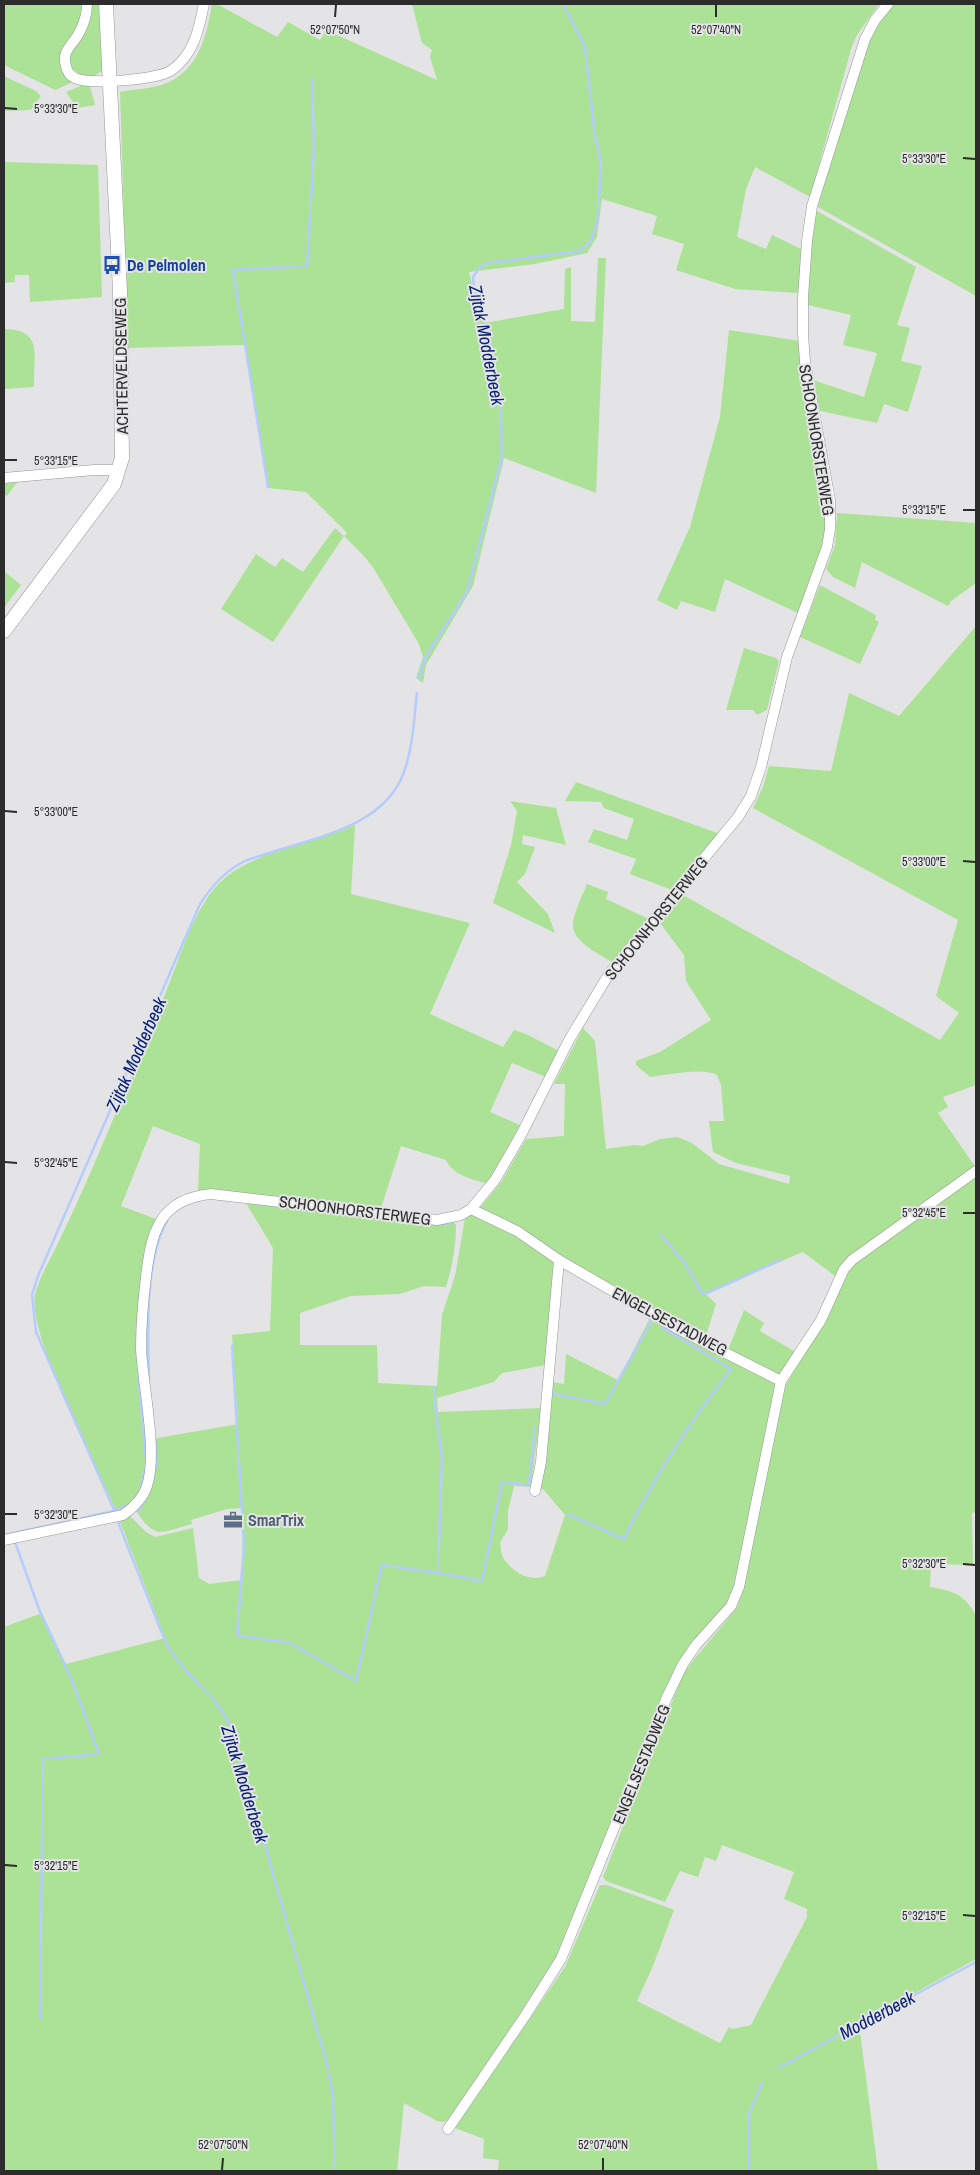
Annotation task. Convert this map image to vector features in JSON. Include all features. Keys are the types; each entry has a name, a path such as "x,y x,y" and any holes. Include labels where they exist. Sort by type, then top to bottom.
{"street":[{"path":"87,4 79,35 66,52 65,65 70,75 76,79 109,80 143,80 171,71 195,44 204,4"},
{"name":"ACHTERVELDSEWEG","path":"4,631 114,484 122,458 120,291 106,4"},
{"name":"SCHOONHORSTERWEG","path":"4,1540 123,1514 133,1507 147,1487 150,1460 141,1349 142,1308 152,1241 162,1218 172,1206 188,1198 211,1194 437,1220 461,1215 471,1209 495,1180 521,1135 569,1040 609,974 738,817 751,796 761,767 787,657 818,577 830,529 830,500 805,362 803,334 804,278 812,206 865,39 888,4"},
{"path":"4,478 94,470 119,470"},
{"name":"ENGELSESTADWEG","path":"448,2129 525,2016 561,1958 667,1697 683,1664 696,1645 730,1606 739,1588 781,1381 821,1320 844,1270 852,1260 976,1171"},
{"name":"ENGELSESTADWEG","path":"471,1209 506,1224 559,1260 678,1329 781,1381"},
{"path":"535,1491 541,1462 559,1260"}],"green space":[{"path":"4,4 84,4 78,28 64,49 75,81 55,90 4,65"},
{"path":"90,4 102,4 104,69 95,75 84,76 71,68 69,61 70,53"},
{"path":"212,4 217,4 277,37 288,22 320,40 326,30 437,80 430,57 432,50 422,43 412,4 879,4 857,35 852,46 810,197 755,167 746,189 737,237 766,249 772,235 801,249 799,293 735,289 676,270 684,244 652,234 657,216 602,199 597,237 587,253 535,264 469,272 479,314 484,323 564,309 565,269 571,267 571,321 595,322 598,258 606,258 596,493 504,458 473,586 426,665 423,683 416,678 423,657 419,644 374,569 344,536 347,533 306,492 268,488 245,345 128,348 120,92 162,85 185,72 199,52 207,29"},
{"path":"890,4 976,4 976,296 818,207 858,61 868,35"},
{"path":"4,76 36,91 41,96 31,110 4,111"},
{"path":"88,84 91,90 95,105 77,108 66,92"},
{"path":"4,162 98,165 102,297 30,302 29,275 15,275 15,282 4,283"},
{"path":"817,211 916,267 897,325 910,328 901,361 922,366 908,412 884,404 877,423 820,411 813,380 864,397 877,353 843,345 851,315 808,305 811,243"},
{"path":"4,329 17,330 31,339 35,355 34,387 4,389"},
{"path":"729,330 800,341 820,450 828,529 800,614 725,579 715,612 681,601 677,610 657,600 690,527 720,417"},
{"path":"4,481 18,481 7,496 4,494"},
{"path":"837,513 976,523 976,583 951,601 948,606 862,562 855,588 833,577 826,569 835,545"},
{"path":"335,528 344,536 273,642 221,609 256,554 275,567 282,558 303,572"},
{"path":"4,571 21,585 4,608"},
{"path":"820,585 876,615 875,620 879,622 860,664 800,637"},
{"path":"976,626 976,1085 943,1097 948,1107 938,1113 976,1168 839,1269 835,1276 803,1252 705,1293 716,1304 705,1339 479,1209 502,1181 526,1139 564,1136 565,1084 554,1084 583,1028 595,1041 606,1149 634,1145 643,1146 660,1139 677,1137 692,1143 719,1164 789,1184 790,1176 736,1163 713,1152 709,1121 724,1121 721,1085 717,1075 693,1072 650,1077 636,1065 636,1061 660,1052 711,1020 686,981 684,955 660,923 683,895 940,1040 959,1013 936,996 958,920 753,808 763,787 769,766 831,771 849,693 899,716"},
{"path":"744,648 776,658 779,661 767,710 757,715 753,710 726,710"},
{"path":"576,782 720,834 672,890 630,874 636,859 588,842 594,829 627,840 634,819 604,808 601,802 565,801"},
{"path":"510,801 556,808 566,845 523,835 522,844 535,847 525,874 517,882 548,914 555,933 493,903 511,845 517,811"},
{"path":"355,825 351,894 470,923 430,1014 503,1047 514,1030 561,1052 546,1077 512,1063 490,1112 520,1125 488,1184 458,1173 453,1170 446,1160 401,1146 381,1208 361,1208 217,1191 198,1191 200,1144 153,1126 121,1206 157,1221 142,1284 148,1446 146,1477 137,1497 118,1514 66,1404 42,1341 36,1315 35,1295 37,1288 90,1174 189,932 205,901 226,877 238,868 288,847"},
{"path":"587,884 608,892 606,899 649,919 614,963 588,947 577,937 574,931 573,924 578,904"},
{"path":"976,1176 976,1512 972,1513 973,1565 931,1564 930,1587 952,1592 963,1598 976,1616 976,1959 859,2024 878,2171 498,2171 499,2160 483,2158 484,2139 455,2128 565,1967 600,1885 607,1885 674,1910 653,1966 637,2001 720,2043 729,2027 732,2029 751,2025 807,1917 807,1909 784,1899 794,1872 722,1845 716,1861 705,1857 698,1877 680,1871 665,1902 606,1881 603,1877 683,1674 737,1608 745,1580 784,1388 827,1316 849,1267"},
{"path":"243,1198 451,1219 456,1225 453,1256 446,1287 424,1286 400,1294 351,1296 300,1313 300,1345 377,1345 378,1383 437,1386 442,1315 455,1276 465,1218 472,1214 492,1221 555,1260 546,1365 502,1373 494,1382 437,1398 438,1412 541,1408 531,1487 514,1486 508,1511 508,1529 500,1543 504,1559 522,1575 533,1578 545,1576 565,1515 544,1490 538,1488 550,1382 564,1384 566,1354 618,1380 649,1320 743,1365 778,1386 736,1599 679,1665 565,1952 457,2116 443,2122 437,2121 404,2103 397,2171 4,2171 4,1627 42,1613 66,1664 165,1638 119,1519 130,1516 146,1532 155,1537 193,1528 199,1578 209,1584 242,1580 243,1508 227,1509 191,1520 192,1524 160,1532 149,1527 136,1511 140,1502 152,1439 238,1424 232,1335 270,1331 273,1248"},
{"path":"744,1310 764,1323 760,1331 797,1353 784,1374 777,1376 728,1350"}],"waterway":[{"name":"Zijtak Modderbeek","path":"419,678 426,656 467,592 502,456 500,395 493,369 491,346 474,288 473,277 480,267 488,263 580,251 591,241 598,218 601,161 595,137 585,47 563,4"},
{"path":"268,487 233,270 307,266 314,149 312,78"},
{"name":"Zijtak Modderbeek","path":"115,1512 36,1332 32,1295 38,1276 200,904 219,880 243,862 328,835 366,817 382,805 395,790 404,772 413,733 417,693"},
{"path":"149,1383 148,1323 151,1278 154,1257 167,1221"},
{"path":"440,1224 451,1223"},
{"path":"661,1235 684,1262 702,1293 705,1294 781,1260"},
{"path":"550,1393 605,1404 650,1324 651,1320 648,1317"},
{"path":"567,1514 624,1539 647,1494 673,1451 731,1369 663,1328"},
{"path":"232,1346 244,1545 237,1635 290,1643 356,1681 382,1565 438,1573 442,1456 434,1388"},
{"path":"138,1373 146,1459"},
{"path":"438,1573 482,1581 502,1482 529,1485 535,1426"},
{"path":"152,1485 156,1464 156,1443"},
{"path":"140,1491 145,1467"},
{"path":"139,1511 148,1495"},
{"path":"4,1535 114,1511 128,1505"},
{"name":"Zijtak Modderbeek","path":"118,1522 167,1646 186,1671 214,1700 228,1721 238,1750 328,2068"},
{"path":"15,1542 40,1612 73,1683 99,1754 43,1759 40,2018"},
{"name":"Modderbeek","path":"778,2068 976,1962"},
{"name":"Zijtak Modderbeek","path":"329,2074 333,2097 335,2171"},
{"name":"Modderbeek","path":"749,2171 749,2114 762,2083"}],"place":[{"name":"De Pelmolen","path":"112,265"},
{"name":"SmarTrix","path":"233,1520"}]}
